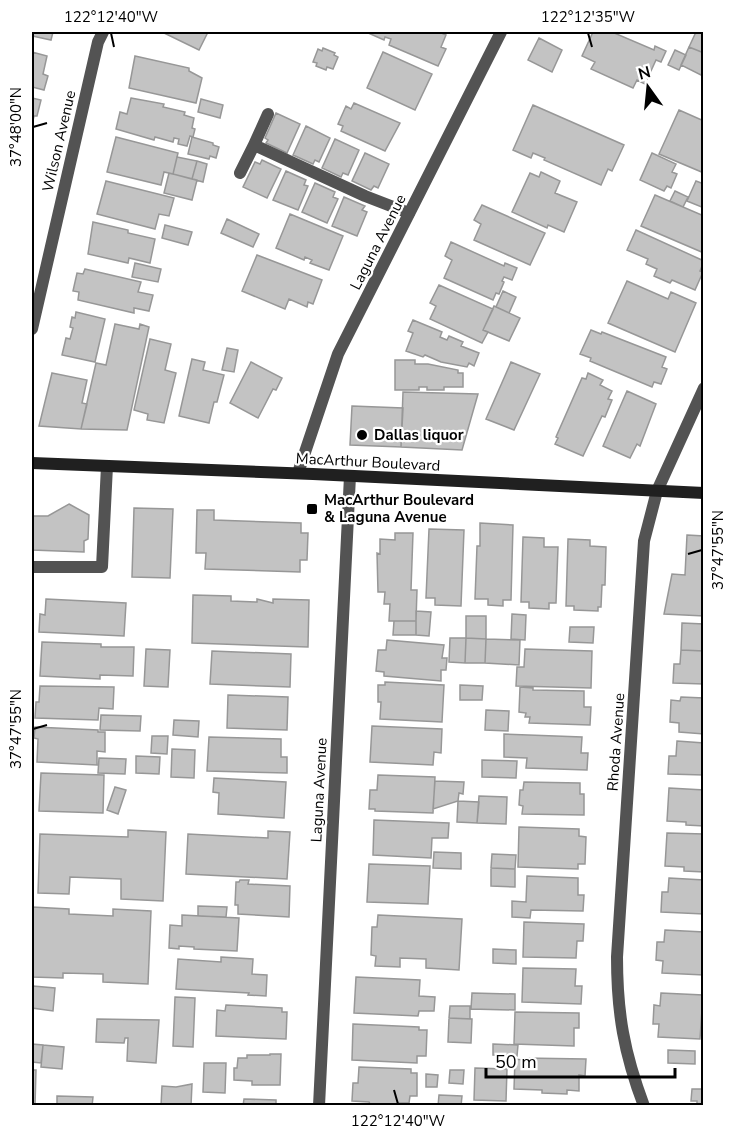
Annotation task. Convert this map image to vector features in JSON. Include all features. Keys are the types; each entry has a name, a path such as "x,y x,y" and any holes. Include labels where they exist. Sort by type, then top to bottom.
{"main road":[{"name":"MacArthur Boulevard","path":"32,463 298,473 704,493"}],"street":[{"name":"Wilson Avenue","path":"32,329 98,42 103,32"},
{"name":"Laguna Avenue","path":"298,473 338,354 501,32"},
{"path":"240,173 268,114"},
{"path":"254,145 364,196 409,213"},
{"name":"Rhoda Avenue","path":"644,1106 632,1073 622,1033 617,995 617,957 644,541 657,491 704,388"},
{"path":"32,567 102,567 107,466"},
{"name":"Laguna Avenue","path":"319,1106 350,476"}],"building":[{"path":"32,32 53,32 51,40 32,36"},
{"path":"162,32 208,32 199,50"},
{"path":"366,32 439,32 446,35 441,47 446,49 438,66 389,45 391,39 385,37 384,40"},
{"path":"593,32 612,32 654,50 655,46 666,51 661,62 656,60 645,84 637,80 633,88 591,69 595,62 582,56"},
{"path":"696,32 704,32 704,53 689,47"},
{"path":"539,38 562,50 552,72 528,60"},
{"path":"689,47 704,53 704,70 701,75 681,65"},
{"path":"323,48 335,53 334,55 338,57 333,69 327,67 326,70 316,66 317,63 313,62 318,49 322,51"},
{"path":"675,50 686,55 679,70 668,65"},
{"path":"32,52 47,56 43,74 48,76 44,90 32,87"},
{"path":"383,52 432,74 415,110 367,88"},
{"path":"135,56 189,68 189,71 202,78 196,103 129,88"},
{"path":"32,98 41,100 37,116 34,116 32,124"},
{"path":"131,98 164,104 163,107 185,112 184,115 194,118 193,137 190,136 187,146 178,144 179,139 174,138 173,142 155,137 154,140 116,129 120,112 127,114"},
{"path":"201,99 223,105 220,118 198,112"},
{"path":"354,103 400,123 385,151 341,131 343,126 338,124 346,106 351,109"},
{"path":"533,105 624,145 612,171 608,169 601,185 533,153 531,158 513,150"},
{"path":"679,110 704,121 704,173 659,154"},
{"path":"276,113 300,124 287,153 266,143 268,140 265,138"},
{"path":"306,126 330,138 319,162 315,160 313,164 293,155"},
{"path":"116,137 178,153 173,174 164,172 161,185 107,172"},
{"path":"192,137 219,147 216,158 210,156 209,159 188,154"},
{"path":"335,139 359,150 348,175 343,173 341,177 322,168"},
{"path":"365,153 389,164 378,188 374,186 371,190 352,181"},
{"path":"652,153 676,164 672,172 677,174 671,188 667,186 664,191 640,180"},
{"path":"177,157 197,161 192,179 173,174"},
{"path":"262,160 281,169 267,198 243,187 255,162 260,164"},
{"path":"197,161 207,164 203,182 192,179"},
{"path":"286,171 306,180 304,185 308,186 298,210 273,200"},
{"path":"541,172 560,181 555,193 577,202 564,232 548,225 547,228 512,212 530,173 539,177"},
{"path":"169,173 197,180 192,200 164,193"},
{"path":"106,181 174,198 169,216 159,214 155,229 97,214"},
{"path":"696,181 704,184 704,208 687,201"},
{"path":"315,183 335,192 333,197 338,199 327,223 302,212"},
{"path":"675,191 688,197 683,207 670,201"},
{"path":"655,195 704,216 704,253 641,226"},
{"path":"344,197 365,206 362,210 367,212 357,236 332,226"},
{"path":"482,205 545,233 530,265 474,240 481,224 474,220"},
{"path":"290,214 343,236 329,270 310,263 312,260 305,257 304,260 276,248"},
{"path":"227,219 259,234 253,247 221,233"},
{"path":"93,222 155,239 150,263 129,258 128,263 88,254"},
{"path":"165,225 192,232 188,245 162,238"},
{"path":"636,230 704,261 700,271 703,272 695,290 672,280 670,283 654,276 657,269 646,264 648,259 627,250"},
{"path":"451,242 504,266 505,263 517,268 512,280 504,277 499,294 496,293 493,300 444,278 452,260 445,256"},
{"path":"257,255 322,280 313,304 308,302 307,307 289,299 285,309 242,291"},
{"path":"135,263 161,269 158,282 132,277"},
{"path":"85,269 141,282 138,292 153,295 149,311 134,308 134,313 78,300 79,292 73,291 77,273 83,274"},
{"path":"627,281 668,299 671,292 696,303 675,352 608,323"},
{"path":"439,285 493,309 483,330 488,332 482,343 430,319 436,306 430,303"},
{"path":"503,291 516,297 509,313 496,307"},
{"path":"494,306 520,318 509,341 483,330"},
{"path":"76,312 105,319 95,362 62,355 66,338 70,339 73,328 70,327 72,317 75,318"},
{"path":"413,320 442,332 440,337 447,340 449,336 463,342 461,346 479,353 474,366 469,363 467,367 441,362 425,355 423,357 406,351 413,333 408,331"},
{"path":"115,324 139,329 140,324 149,327 127,430 81,429 96,363 106,365"},
{"path":"591,330 601,334 602,332 666,357 662,367 667,369 661,384 654,382 652,387 590,361 591,358 580,354"},
{"path":"150,339 171,344 165,370 176,373 164,423 147,420 148,414 134,410"},
{"path":"227,348 238,350 234,372 222,370"},
{"path":"192,359 205,362 203,370 224,375 209,423 179,416"},
{"path":"395,360 415,360 415,364 458,370 458,373 463,373 463,387 444,387 444,390 427,390 427,387 419,387 419,390 395,390"},
{"path":"251,362 282,378 276,390 273,389 258,418 230,403"},
{"path":"511,362 540,374 514,430 486,419"},
{"path":"52,373 87,380 82,403 87,404 81,429 39,426"},
{"path":"588,373 603,380 600,385 612,391 608,399 612,400 583,456 555,444 582,378 586,379"},
{"path":"627,391 656,404 640,446 637,444 630,458 603,446"},
{"path":"403,392 478,394 462,450 401,447"},
{"path":"352,406 403,408 401,447 350,445"},
{"path":"69,504 89,515 88,539 84,541 84,552 32,550 32,516 48,516"},
{"path":"134,508 173,509 170,578 132,577"},
{"path":"197,510 214,510 214,520 301,523 301,533 308,533 307,560 300,560 300,572 205,569 206,553 196,553"},
{"path":"480,523 513,525 511,600 503,600 503,606 488,605 488,599 475,599"},
{"path":"429,529 464,530 461,606 435,605 435,598 426,598"},
{"path":"395,533 413,533 411,590 417,590 416,621 389,621 390,604 384,604 385,592 378,592 377,553 380,554 380,539 395,540"},
{"path":"687,535 704,536 704,616 664,614 672,574 685,575"},
{"path":"523,537 544,538 544,547 558,547 556,603 549,603 549,609 529,608 529,602 521,602"},
{"path":"568,539 590,540 590,546 606,547 605,585 602,585 601,607 598,607 598,611 574,610 574,606 566,606"},
{"path":"193,595 231,596 231,601 257,602 257,599 273,603 273,599 309,600 308,647 192,643"},
{"path":"46,599 126,603 124,636 39,632 40,614 45,615"},
{"path":"416,611 431,612 429,636 416,635"},
{"path":"512,614 526,615 525,640 511,639"},
{"path":"466,616 486,616 486,639 466,638"},
{"path":"394,621 416,621 416,635 393,635"},
{"path":"682,623 704,624 704,651 681,650"},
{"path":"570,627 594,627 593,643 569,642"},
{"path":"450,638 466,638 465,663 449,662"},
{"path":"466,638 486,639 485,663 465,663"},
{"path":"486,639 520,640 519,665 485,663"},
{"path":"387,640 444,645 442,658 447,658 446,670 441,670 441,681 384,676 384,672 376,671 378,650 386,650"},
{"path":"42,642 134,647 133,676 100,675 100,679 40,676"},
{"path":"146,649 170,650 168,687 144,686"},
{"path":"525,649 592,651 591,688 516,686 517,667 524,667"},
{"path":"681,650 704,651 704,684 673,683 674,664 680,664"},
{"path":"212,651 291,654 290,687 210,684"},
{"path":"385,682 444,685 442,722 380,719 381,702 378,702 378,685 385,685"},
{"path":"460,685 483,686 482,700 460,700"},
{"path":"40,686 114,687 113,709 99,708 98,720 35,718"},
{"path":"520,687 533,688 533,690 584,691 584,707 591,707 590,725 529,723 530,717 525,717 526,713 519,712"},
{"path":"228,695 288,697 287,730 227,728"},
{"path":"681,697 704,698 704,734 679,732 679,723 670,722 671,700 680,701"},
{"path":"486,710 509,711 508,731 485,730"},
{"path":"101,715 141,716 140,731 100,730"},
{"path":"174,720 199,721 198,737 173,735"},
{"path":"372,726 442,729 441,753 434,752 433,765 370,762"},
{"path":"35,727 105,732 105,752 97,751 97,765 37,762 38,739 34,738"},
{"path":"504,734 582,737 581,753 588,753 587,770 526,768 527,758 504,757"},
{"path":"152,736 168,736 167,754 151,753"},
{"path":"209,737 281,739 281,757 287,757 287,773 207,771"},
{"path":"677,741 704,743 704,775 668,774 669,756 676,756"},
{"path":"172,749 195,750 194,778 171,777"},
{"path":"136,756 160,757 159,774 136,773"},
{"path":"99,758 126,759 125,774 98,773"},
{"path":"482,760 517,761 516,778 482,777"},
{"path":"41,773 104,775 103,813 39,811"},
{"path":"378,775 435,777 433,813 369,809 370,790 377,790"},
{"path":"214,778 286,782 284,818 218,814 219,793 213,792"},
{"path":"435,781 464,782 463,794 459,793 458,801 433,809"},
{"path":"524,782 580,783 580,794 584,794 584,815 522,814 523,806 519,805 520,790 523,790"},
{"path":"115,787 126,790 118,814 107,810"},
{"path":"669,788 704,790 704,826 667,821"},
{"path":"479,796 507,797 506,824 477,823"},
{"path":"458,801 479,802 477,823 457,822"},
{"path":"374,820 449,823 448,838 432,838 431,858 373,855"},
{"path":"519,827 579,829 579,836 586,837 585,864 578,864 578,869 518,867"},
{"path":"128,830 166,832 163,901 121,899 121,879 70,877 69,894 38,893 40,834 128,837"},
{"path":"268,831 290,832 287,879 186,874 188,834 268,838"},
{"path":"667,833 704,834 704,872 684,871 684,867 665,866"},
{"path":"434,852 461,853 461,869 433,868"},
{"path":"492,854 516,855 515,869 491,868"},
{"path":"369,864 430,866 428,904 367,902"},
{"path":"491,868 515,869 515,887 491,886"},
{"path":"527,876 578,878 578,895 584,895 583,911 531,910 530,918 512,917 512,901 526,902"},
{"path":"669,878 704,880 704,914 661,912 662,892 668,892"},
{"path":"249,880 248,884 290,886 289,917 238,914 238,905 235,905 236,882"},
{"path":"198,906 227,907 226,917 198,916"},
{"path":"32,907 69,909 69,914 113,916 113,909 151,911 148,984 103,982 103,974 63,973 63,978 32,977"},
{"path":"182,915 239,918 237,951 179,946 179,949 169,948 170,925 182,926"},
{"path":"378,915 462,919 459,970 426,968 426,959 400,958 400,967 375,966 376,956 371,955 372,927 377,927"},
{"path":"524,922 584,924 583,941 577,941 576,958 523,957"},
{"path":"665,930 704,932 704,975 662,973 663,961 656,960 657,942 664,942"},
{"path":"493,949 516,950 516,964 493,963"},
{"path":"221,957 253,959 252,974 267,975 266,996 176,989 178,959 221,962"},
{"path":"523,968 576,969 575,986 582,986 581,1004 522,1002"},
{"path":"356,977 420,980 419,996 435,997 434,1011 419,1011 418,1016 354,1013"},
{"path":"33,986 55,988 53,1011 32,1008"},
{"path":"472,993 515,994 515,1010 471,1009"},
{"path":"661,993 703,995 700,1039 658,1037 659,1024 653,1024 654,1005 660,1006"},
{"path":"175,997 195,998 193,1047 173,1046"},
{"path":"226,1005 282,1008 282,1012 287,1012 286,1039 216,1036 217,1010 225,1011"},
{"path":"450,1006 470,1006 470,1019 449,1018"},
{"path":"515,1012 579,1013 579,1028 574,1028 574,1046 514,1044"},
{"path":"449,1018 472,1019 471,1043 448,1042"},
{"path":"97,1019 159,1020 156,1063 127,1061 128,1038 125,1038 124,1043 96,1042"},
{"path":"353,1024 419,1027 419,1030 427,1030 426,1056 417,1056 417,1063 352,1060"},
{"path":"32,1044 43,1045 41,1063 32,1062"},
{"path":"493,1044 518,1045 517,1056 493,1055"},
{"path":"43,1045 64,1047 62,1069 41,1067"},
{"path":"668,1050 695,1051 695,1064 668,1063"},
{"path":"281,1054 280,1085 252,1085 252,1081 234,1080 234,1068 237,1068 238,1058 247,1058 247,1055"},
{"path":"523,1058 586,1059 585,1076 579,1075 579,1091 567,1090 567,1094 514,1089 515,1059 523,1060"},
{"path":"204,1063 226,1063 225,1093 203,1092"},
{"path":"359,1067 411,1069 411,1073 417,1073 417,1096 410,1096 409,1103 398,1103 398,1105 352,1101 353,1083 358,1083"},
{"path":"475,1068 507,1069 506,1101 474,1100"},
{"path":"32,1070 36,1070 35,1106 32,1106"},
{"path":"450,1070 464,1070 463,1084 449,1083"},
{"path":"426,1074 438,1075 437,1087 426,1087"},
{"path":"192,1084 191,1106 161,1106 162,1086 176,1087"},
{"path":"692,1089 704,1089 704,1106 697,1106 697,1101 691,1101"},
{"path":"439,1095 462,1096 461,1106 438,1106"},
{"path":"57,1096 93,1097 92,1106 57,1106"},
{"path":"244,1099 276,1100 276,1106 243,1106"}],"place":[{"name":"Dallas liquor","path":"362,435"},
{"name":"MacArthur Boulevard & Laguna Avenue","path":"312,509"}]}
